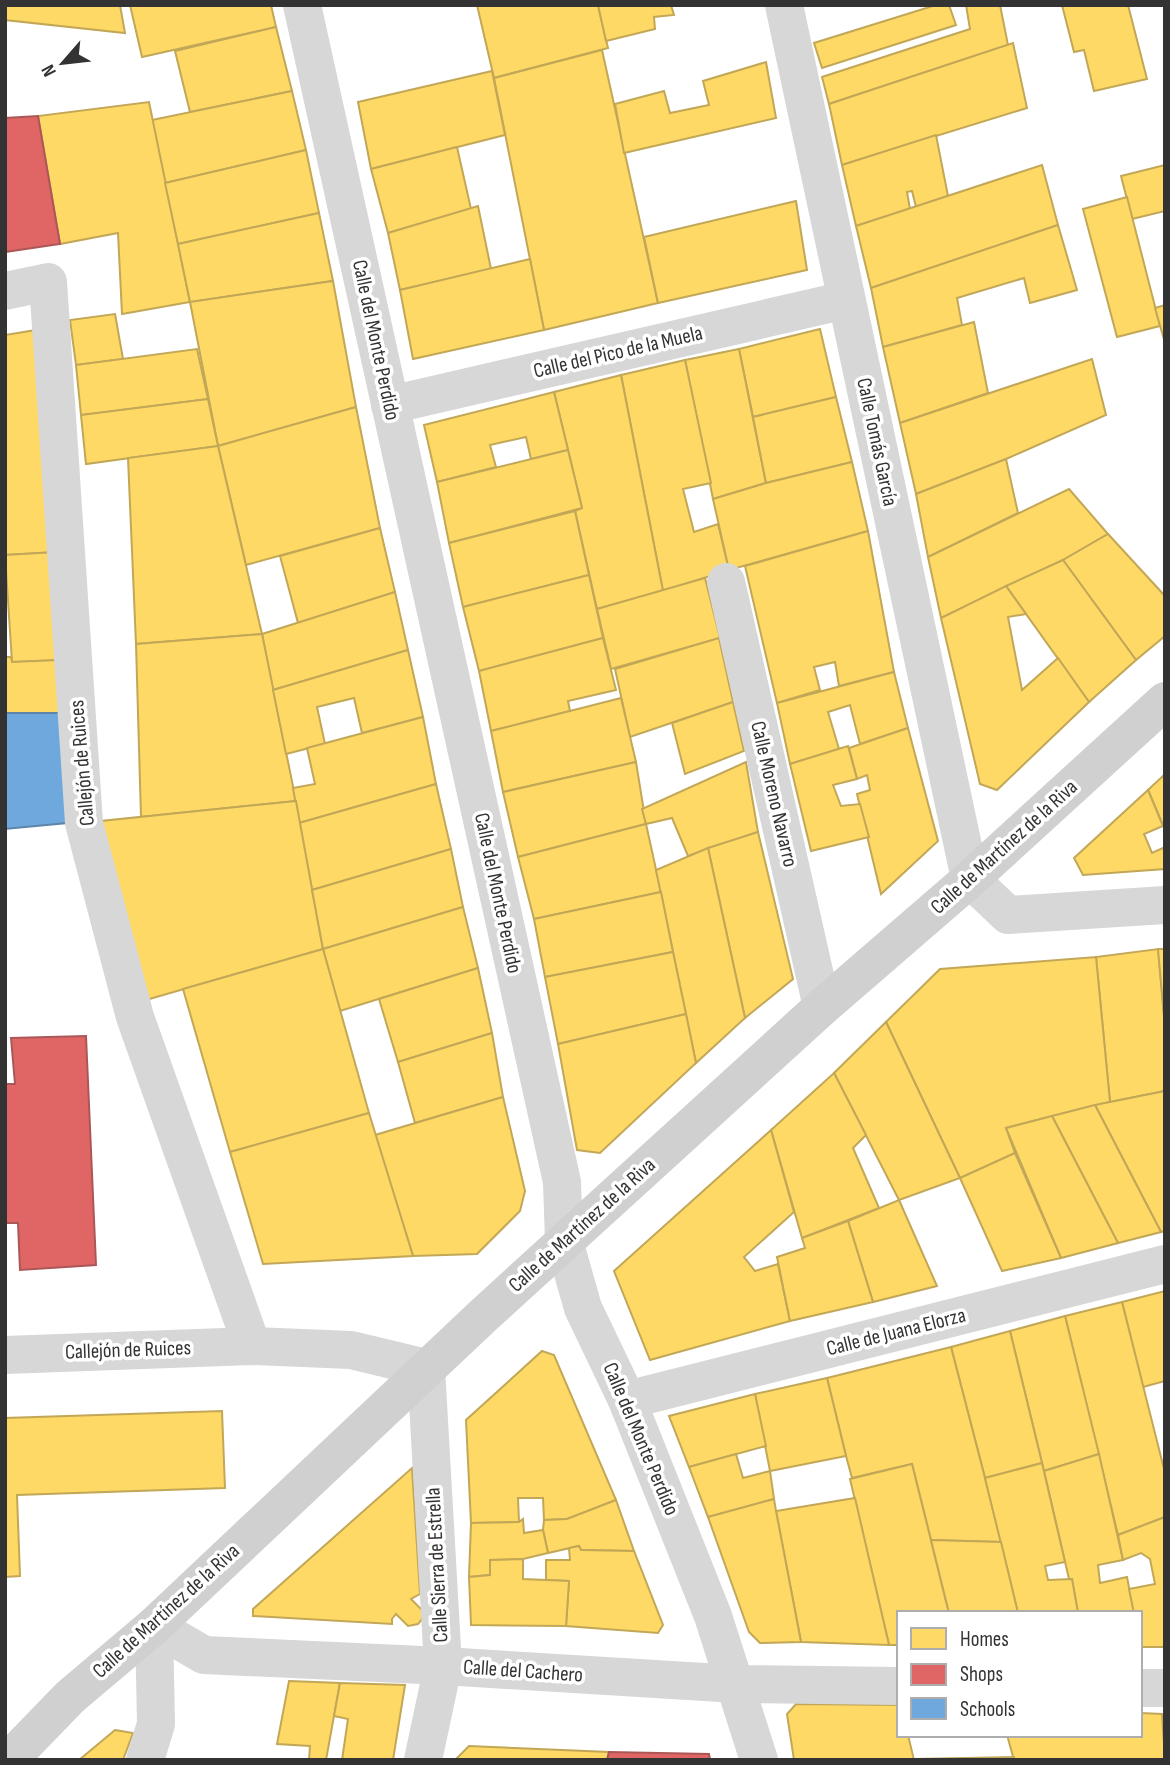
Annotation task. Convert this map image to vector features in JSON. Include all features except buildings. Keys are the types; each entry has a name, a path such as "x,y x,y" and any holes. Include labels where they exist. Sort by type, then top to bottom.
{"street":[{"name":"Calle del Monte Perdido","path":"302,5 562,1182 564,1241 583,1308 627,1399 713,1616 737,1684 759,1760"},
{"name":"Calle Tomás García","path":"784,5 970,879"},
{"name":"Callejón de Ruices","path":"5,291 48,282 84,823 135,1017 252,1346"},
{"name":"Calle del Pico de la Muela","path":"390,405 846,300"},
{"name":"Calle Moreno Navarro","path":"726,582 822,1007"},
{"name":"Calle de Martínez de la Riva","path":"9,1760 70,1697 154,1626 564,1241 1165,701"},
{"path":"970,879 1008,915 1165,905"},
{"name":"Calle de Juana Elorza","path":"627,1399 1165,1264"},
{"name":"Callejón de Ruices","path":"5,1355 252,1346 351,1350 426,1368"},
{"name":"Calle Sierra de Estrella","path":"424,1760 443,1666 426,1368"},
{"path":"145,1760 156,1724 154,1626"},
{"name":"Calle del Cachero","path":"154,1626 204,1655 737,1684 897,1686"},
{"path":"1142,1688 1165,1688"}]}
